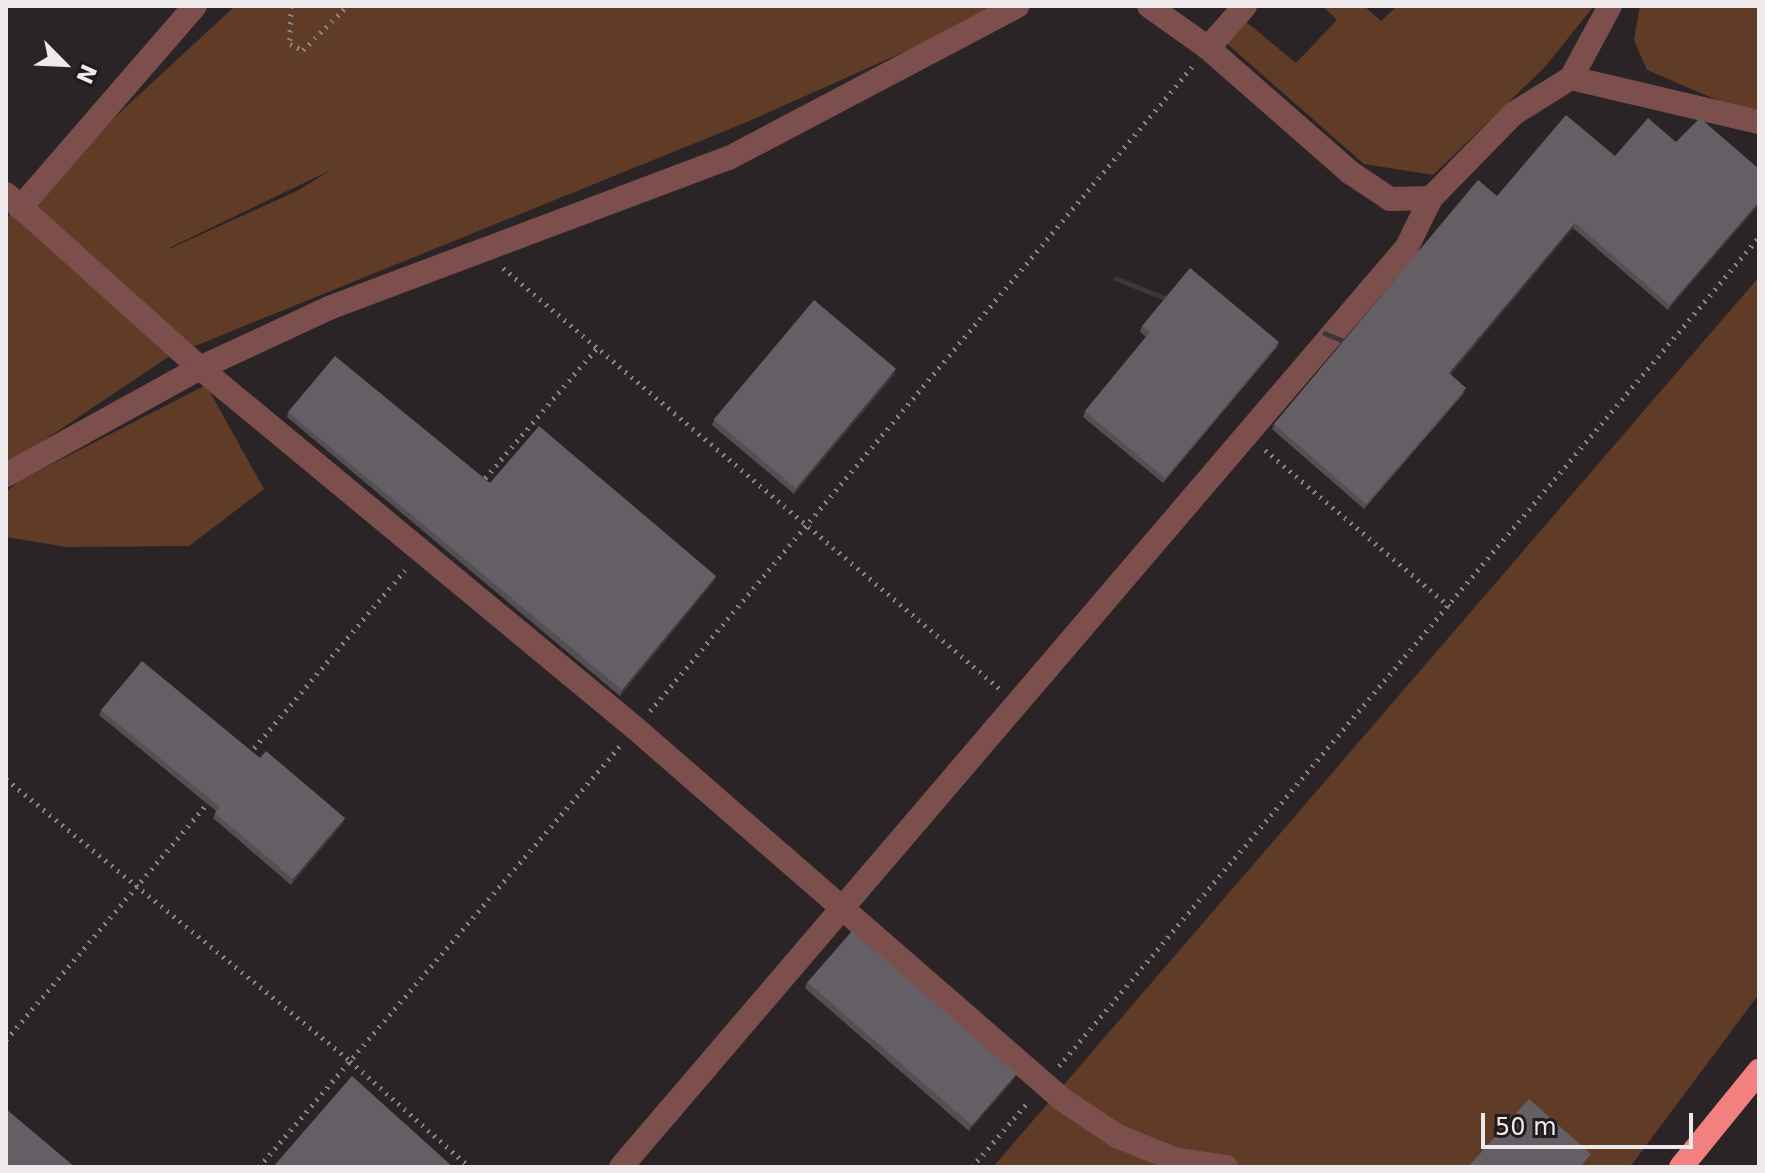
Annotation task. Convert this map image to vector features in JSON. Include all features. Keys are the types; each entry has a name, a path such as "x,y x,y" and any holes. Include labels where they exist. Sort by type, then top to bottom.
{"highway":[{"path":"1681,1167 1759,1071"}],"street":[{"path":"195,6 13,201 200,368 635,728 1044,1084 1117,1136 1174,1159 1226,1167"},
{"path":"6,475 200,368 329,308 729,158 1017,6"},
{"path":"1149,6 1208,48 1351,173 1390,199 1431,198"},
{"path":"1208,48 1245,6"},
{"path":"621,1167 1407,247 1431,198 1513,114 1571,78 1610,6"},
{"path":"1571,78 1759,122"}],"path":[{"path":"291,6 290,44 303,50 347,6"},
{"path":"259,1167 635,728 1208,48"},
{"path":"972,1167 1450,607 1759,237"},
{"path":"484,252 805,527 1016,702"},
{"path":"473,491 597,348"},
{"path":"1246,435 1450,607"},
{"path":"239,766 421,551"},
{"path":"6,779 350,1061 470,1167"},
{"path":"6,1040 219,790"}],"shaded area":[{"path":"235,6 1007,6 747,122 168,357 6,466 6,218","holes":["331,170 299,190 169,249"]},
{"path":"1323,6 1364,6 1381,21 1397,6 1594,6 1544,68 1433,175 1364,164 1224,41 1244,20 1296,63 1337,20"},
{"path":"1640,6 1759,6 1759,118 1647,70 1634,40"},
{"path":"1759,277 1759,994 1630,1167 993,1167"},
{"path":"206,385 264,489 189,546 67,547 6,537 6,492 19,481"}],"building":[{"path":"1566,115 1615,156 1648,118 1676,142 1700,118 1759,169 1759,202 1670,305 1575,223 1449,373 1466,388 1366,504 1274,424 1478,180 1497,196"},
{"path":"1190,268 1279,342 1165,478 1085,411 1150,332 1142,326"},
{"path":"814,300 896,369 796,488 714,420"},
{"path":"335,356 490,483 539,426 716,576 622,690 288,412"},
{"path":"142,661 260,758 266,751 345,818 293,879 215,813 220,807 101,710"},
{"path":"852,931 1017,1074 972,1125 807,982"},
{"path":"352,1076 453,1167 273,1167"},
{"path":"1529,1099 1591,1154 1580,1167 1468,1167"},
{"path":"6,1109 75,1167 6,1167"}]}
